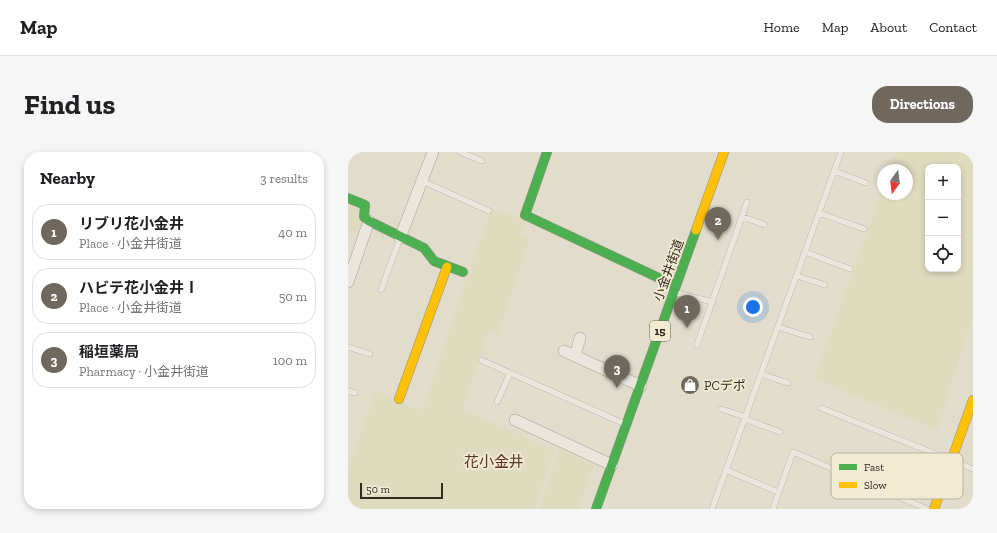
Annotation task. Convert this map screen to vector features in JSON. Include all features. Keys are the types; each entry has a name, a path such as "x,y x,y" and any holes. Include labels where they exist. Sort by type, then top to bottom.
{"street":[{"path":"400,238 433,152"},
{"path":"547,152 525,214 675,289"},
{"name":"小金井街道","path":"596,509 724,152"},
{"path":"348,198 365,205 364,217 369,221 400,238 424,248 434,261 463,272"},
{"path":"348,282 352,258 369,221"},
{"path":"399,399 447,266"},
{"path":"574,356 580,338"},
{"path":"564,351 641,386"},
{"path":"955,453 973,400"},
{"path":"515,420 612,465"},
{"path":"934,509 938,499"}],"lane":[{"path":"460,152 482,161"},
{"path":"712,509 841,152"},
{"path":"834,171 866,183"},
{"path":"422,181 489,211"},
{"path":"697,345 748,202"},
{"path":"819,213 864,229"},
{"path":"743,216 765,225"},
{"path":"381,290 400,238"},
{"path":"805,252 850,268"},
{"path":"797,276 825,285"},
{"path":"675,289 713,302"},
{"path":"778,327 810,337"},
{"path":"348,347 370,354"},
{"path":"481,360 627,425"},
{"path":"497,402 510,373"},
{"path":"761,374 788,383"},
{"path":"348,391 355,393"},
{"path":"821,408 932,453"},
{"path":"721,409 780,432"},
{"path":"773,509 793,452 831,468"},
{"path":"963,465 973,469"},
{"path":"726,470 778,492"},
{"path":"903,499 927,509"}],"shaded area":[{"path":"896,152 973,152 973,316 937,430 814,379 878,200 913,200 913,164 891,164"},
{"path":"348,202 360,207 363,226 359,237 348,232"},
{"path":"491,208 527,220 523,234 531,238 498,336 489,331 463,409 555,451 534,509 348,509 348,470 375,391 394,397 394,401 422,410"},
{"path":"560,449 594,466 579,509 538,509"}],"traffic: fast":[{"path":"547,152 525,215 676,286"},
{"path":"348,198 365,205 364,217 369,221 424,248 434,261 463,272"},
{"path":"596,509 696,230"}],"traffic: slow":[{"path":"696,230 724,152"},
{"path":"399,399 447,267"},
{"path":"954,453 973,400"},
{"path":"934,509 938,499"}],"place":[{"name":"ハビテ花小金井Ⅰ","path":"718,240"},
{"name":"リブリ花小金井","path":"687,328"},
{"name":"PCデポ","path":"690,385"},
{"name":"稲垣薬局","path":"617,388"}],"district":[{"name":"花小金井","path":"494,462"}]}
